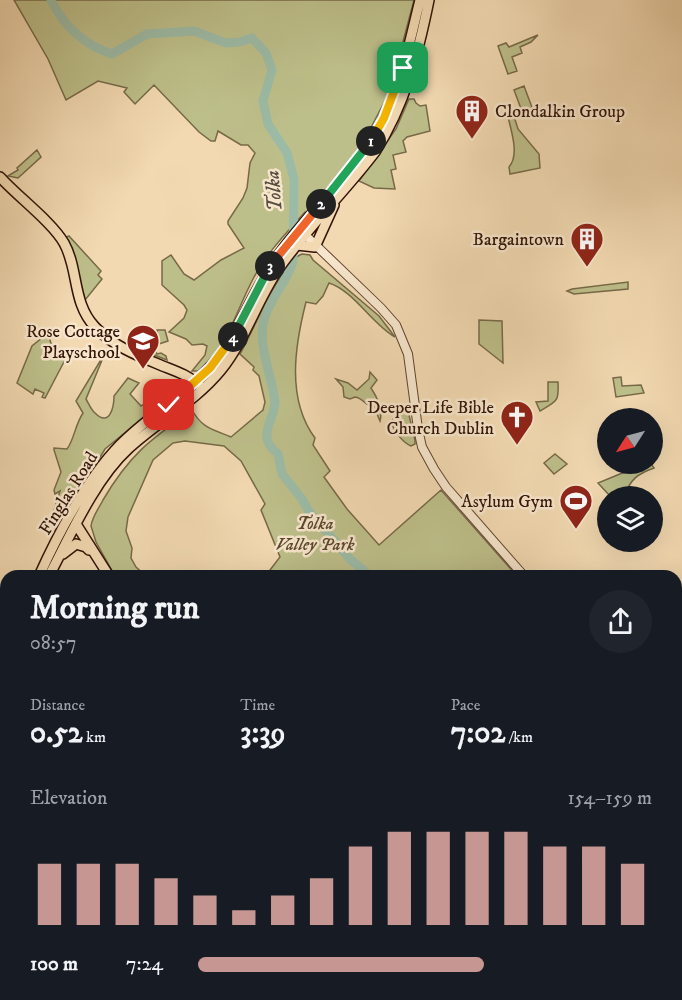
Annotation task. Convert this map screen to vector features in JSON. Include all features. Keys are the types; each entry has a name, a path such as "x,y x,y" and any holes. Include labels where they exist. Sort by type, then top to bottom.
{"main road":[{"name":"Finglas Road","path":"199,385 232,339 264,275 302,232 357,161 384,118 403,68 420,0"},
{"name":"Finglas Road","path":"302,232 336,200 375,152 396,114 412,73 429,0"},
{"path":"0,177 62,239 70,257 79,299 96,328 126,350 199,385"},
{"path":"293,243 315,247 336,200"},
{"name":"Finglas Road","path":"43,570 72,523 113,465 199,385 221,370 237,348 271,281 289,256 293,243"},
{"name":"Finglas Road","path":"52,570 72,523"},
{"path":"72,523 105,570"},
{"path":"60,556 76,544 86,547 96,555"}],"street":[{"path":"302,232 396,325 408,354 422,447 446,487 519,570"}],"green space":[{"path":"14,0 414,0 390,91 364,141 306,214 305,212 264,261 224,340 198,371 192,371 205,355 207,346 192,345 186,339 169,332 184,318 187,310 162,285 162,261 171,255 184,274 194,280 221,260 244,248 228,221 247,188 250,163 255,153 248,145 241,145 218,131 215,141 211,141 199,132 154,85 135,104 124,92 127,88 98,81 66,100 48,59"},
{"path":"538,35 531,42 520,47 522,53 512,57 517,71 508,74 498,46 506,43 509,47"},
{"path":"524,86 533,110 523,114 514,90"},
{"path":"409,99 414,99 420,106 426,105 430,131 407,137 403,141 406,152 393,155 396,169 391,170 395,189 374,188 359,181 396,129"},
{"path":"511,107 518,129 539,154 540,168 510,174 509,167 514,155 514,147 506,108"},
{"path":"37,150 41,157 18,178 8,176 18,170 17,168"},
{"path":"69,236 101,271 98,275 102,279 81,305 62,239"},
{"name":"Tolka Valley Park","path":"302,254 310,255 379,316 395,337 378,324 347,293 329,283 316,304 306,302 296,354 297,389 306,423 315,438 313,445 330,471 324,477 347,509 379,545 441,490 512,570 270,570 280,557 261,510 265,504 241,461 224,446 185,441 173,443 153,460 128,517 126,531 132,548 131,558 139,570 112,570 96,542 91,526 103,500 132,459 164,430 192,410 204,424 231,437 263,410 265,402 259,376 253,370 254,367 240,354 277,283 294,259"},
{"path":"628,282 628,289 574,294 567,291 572,289"},
{"path":"479,320 502,321 503,363 479,344"},
{"path":"157,330 165,330 168,341 159,344 154,349 157,354 161,353 166,356 167,360 137,348 137,344 157,336"},
{"path":"48,333 52,347 66,358 45,398 42,397 44,393 35,389 33,394 17,383 32,346"},
{"path":"105,353 86,399 92,410 100,417 108,417 114,396 128,378 139,383 130,394 141,406 172,384 175,392 105,449 69,509 61,514 54,510 60,491 55,494 54,490 61,472 54,448 67,449 83,413 76,401"},
{"path":"370,372 377,380 371,388 379,404 380,421 377,414 372,411 372,407 360,399 344,397 343,387 336,379 348,383 357,390 369,379"},
{"path":"621,377 622,386 641,385 644,393 616,397 613,378"},
{"path":"548,382 558,382 558,394 553,403 540,411 536,402 548,401"},
{"path":"400,409 408,411 415,440 415,444 411,446 399,436 391,422"},
{"path":"555,454 567,464 554,474 544,463"},
{"path":"620,474 641,474 629,486 601,486 598,483"}],"waterway":[{"name":"Tolka","path":"51,0 62,18 76,33 92,45 112,54 147,34 194,31 226,43 252,38 266,53 272,70 263,101 268,124 287,153 294,179 293,261 288,275 269,307 263,324 263,347 275,402 268,429 268,441 278,454 282,474 308,510 350,559 363,570"}],"place":[{"name":"Clondalkin Group","path":"472,140"},
{"name":"Bargaintown","path":"587,268"},
{"name":"Rose Cottage Playschool","path":"143,370"},
{"name":"Deeper Life Bible Church Dublin","path":"517,446"},
{"name":"Asylum Gym","path":"576,530"}],"route":[{"path":"169,405 220,356 243,319 264,275 278,255 357,161 384,118 403,68"}]}
